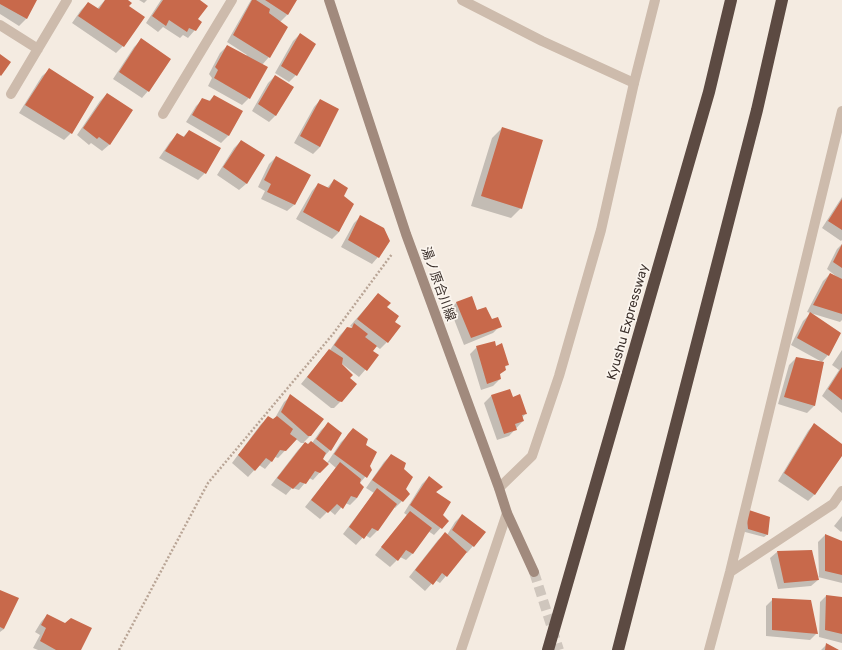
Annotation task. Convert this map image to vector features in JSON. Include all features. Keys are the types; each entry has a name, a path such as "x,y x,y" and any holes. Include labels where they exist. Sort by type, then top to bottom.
{"highway":[{"name":"Kyushu Expressway","path":"548,650 709,92 731,0"},
{"path":"618,650 757,110 782,0"}],"main road":[{"name":"湯ノ原合川線","path":"329,0 406,234 507,513 534,572"}],"street":[{"path":"11,94 67,0"},
{"path":"163,114 232,0"},
{"path":"462,0 542,41 634,83"},
{"path":"499,488 532,456 559,376 601,230 634,83 655,0"},
{"path":"0,25 38,49"},
{"path":"709,650 730,572 842,111"},
{"path":"730,572 833,504 842,491"},
{"path":"461,650 507,513"}],"path":[{"path":"119,650 208,483 333,334 406,234"}],"building":[{"path":"0,0 37,0 27,19 0,4"},
{"path":"105,0 128,0 132,3 129,6 145,17 124,47 78,16 88,2 99,9"},
{"path":"163,0 200,0 208,6 198,19 202,22 196,31 189,28 187,32 169,20 166,26 152,16"},
{"path":"252,0 256,0 270,9 269,13 288,27 270,58 233,35"},
{"path":"265,0 297,0 288,15"},
{"path":"300,33 316,44 297,76 281,66"},
{"path":"141,38 171,59 149,92 119,72"},
{"path":"227,45 268,67 250,99 214,78 218,70 215,67"},
{"path":"0,54 11,62 1,76 0,75"},
{"path":"49,68 94,97 72,134 25,105"},
{"path":"275,75 294,87 276,116 258,104"},
{"path":"107,93 133,110 110,145 99,137 97,139 83,128"},
{"path":"214,95 243,111 229,136 192,115 202,98 210,101"},
{"path":"320,99 339,109 320,147 300,136"},
{"path":"502,127 543,140 522,209 481,196"},
{"path":"189,130 221,148 206,174 165,151 177,133 184,137"},
{"path":"241,140 265,155 247,184 223,167"},
{"path":"276,156 311,175 295,205 267,192 271,184 264,180"},
{"path":"334,179 348,188 344,196 354,204 339,232 303,212 318,183 329,188"},
{"path":"842,199 842,230 828,221"},
{"path":"360,215 384,228 390,241 379,258 348,240"},
{"path":"842,244 842,268 833,262"},
{"path":"830,273 842,279 842,314 813,305"},
{"path":"378,293 391,303 387,307 399,316 395,322 401,326 388,343 357,319"},
{"path":"472,296 477,310 486,307 492,319 498,317 502,327 471,338 456,302"},
{"path":"810,312 841,333 829,356 797,338"},
{"path":"354,323 368,334 365,337 377,346 373,351 379,355 367,371 334,345 347,327 352,328"},
{"path":"495,341 496,346 502,343 509,365 505,366 506,370 500,374 501,379 487,384 476,346"},
{"path":"329,349 343,358 342,364 353,375 350,378 357,384 342,402 338,401 307,377"},
{"path":"796,357 824,362 815,406 784,397"},
{"path":"842,367 842,400 828,389"},
{"path":"510,389 513,397 520,394 527,414 522,415 524,421 515,424 517,430 504,434 491,395"},
{"path":"290,394 324,419 311,436 308,436 281,412"},
{"path":"268,416 273,419 277,416 293,429 290,434 297,439 286,451 280,450 272,462 266,458 255,471 238,455"},
{"path":"328,422 342,433 331,451 316,439"},
{"path":"814,423 842,444 842,456 815,495 784,473"},
{"path":"353,428 368,439 366,445 377,452 370,466 372,470 367,478 334,454"},
{"path":"311,441 326,453 323,459 329,464 320,473 315,471 306,484 300,482 293,489 277,478 305,442 308,444"},
{"path":"391,454 406,463 404,469 413,477 406,489 410,494 403,502 372,480"},
{"path":"340,462 361,479 360,483 364,487 357,498 351,496 343,509 337,504 328,513 311,500"},
{"path":"429,476 443,487 436,492 451,502 443,515 449,521 442,529 410,505"},
{"path":"377,488 397,504 378,531 372,528 364,539 349,527"},
{"path":"746,509 770,517 768,535 748,529"},
{"path":"410,511 432,528 413,554 406,550 398,561 381,547"},
{"path":"462,514 486,532 474,547 452,530"},
{"path":"445,532 467,552 447,577 442,573 433,585 415,570"},
{"path":"825,534 842,541 842,575 825,571"},
{"path":"812,550 819,580 784,583 777,551"},
{"path":"0,590 19,598 4,629 0,627"},
{"path":"826,595 842,597 842,634 825,630"},
{"path":"772,598 811,600 818,634 772,630"},
{"path":"47,614 65,623 71,618 92,628 81,650 56,650 40,641 46,628 41,625"},
{"path":"826,643 839,650 825,650"}],"tunnel":[{"path":"534,572 559,650"}]}
